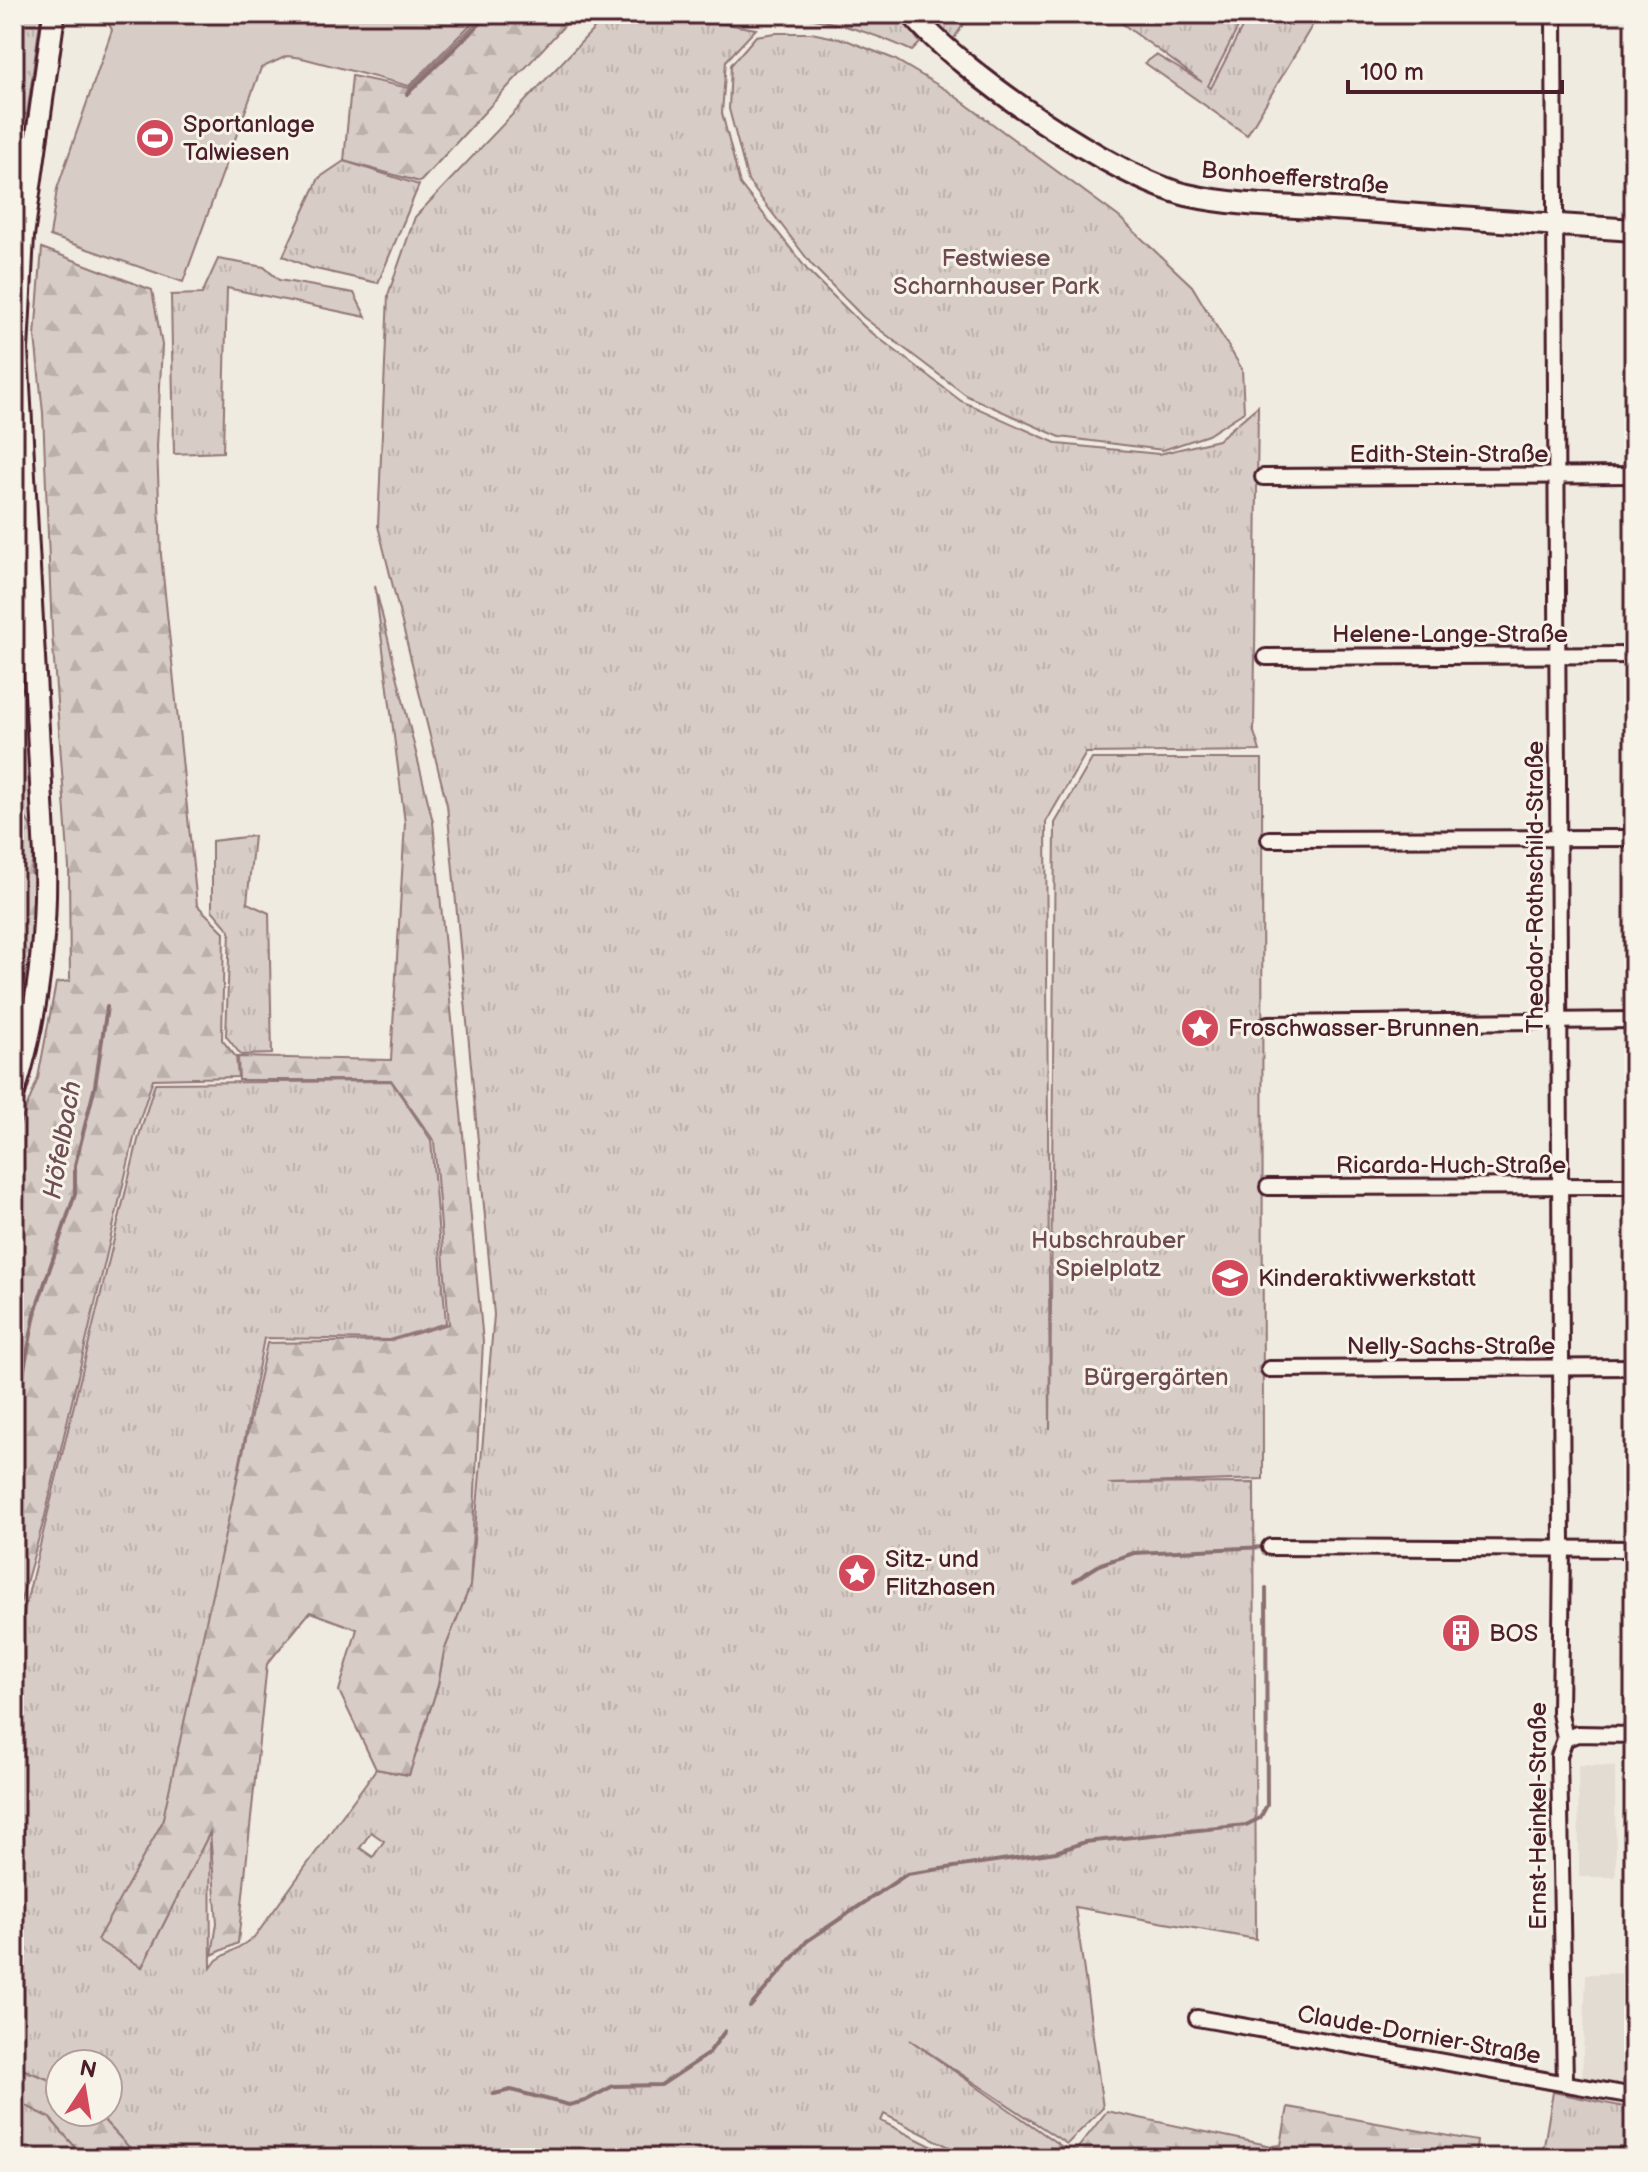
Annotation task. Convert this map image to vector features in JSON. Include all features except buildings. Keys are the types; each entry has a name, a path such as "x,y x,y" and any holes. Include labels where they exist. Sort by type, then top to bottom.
{"main road":[{"path":"14,1093 38,989 46,894 17,350 23,236 54,14"},
{"name":"Bonhoefferstraße","path":"912,14 945,47 1065,135 1124,171 1161,187 1238,202 1634,230"}],"street":[{"name":"Theodor-Rothschild-Straße","path":"1554,14 1554,475 1562,1548"},
{"name":"Edith-Stein-Straße","path":"1263,477 1634,475"},
{"name":"Helene-Lange-Straße","path":"1266,657 1634,655"},
{"path":"1269,839 1634,838"},
{"path":"1268,1024 1634,1020"},
{"name":"Ricarda-Huch-Straße","path":"1268,1187 1634,1186"},
{"name":"Nelly-Sachs-Straße","path":"1269,1369 1634,1367"},
{"path":"1270,1547 1634,1549"},
{"name":"Ernst-Heinkel-Straße","path":"1562,1548 1560,1713 1565,1739 1559,1756 1565,2083"},
{"path":"1565,1739 1577,1734 1634,1735"},
{"name":"Claude-Dornier-Straße","path":"1197,2018 1634,2096"}],"shaded area":[{"path":"1578,1765 1615,1766 1616,1877 1579,1877"},
{"path":"1634,1973 1634,2090 1582,2080 1586,1974"}],"green space":[{"path":"14,14 41,14 27,115 14,109"},
{"name":"Sportanlage Talwiesen","path":"104,14 481,14 409,86 287,56 261,68 183,282 50,236 57,189 112,30"},
{"path":"485,14 575,14 420,182 344,161 352,76 409,88"},
{"path":"608,14 665,14 756,29 726,61 722,113 740,184 809,272 867,329 961,401 1058,444 1159,454 1218,440 1258,406 1254,732 1260,751 1086,753 1046,822 1050,1429 1055,823 1092,759 1262,759 1263,1479 1108,1484 1254,1483 1256,1939 1075,1907 1103,2108 1067,2144 910,2040 1071,2153 1070,2158 971,2158 884,2114 881,2121 955,2158 139,2158 111,2128 124,2128 124,2048 44,2048 44,2078 14,2066 14,1653 139,1136 155,1083 391,1081 431,1140 446,1323 389,1340 264,1338 191,1717 162,1823 98,1940 142,1967 210,1831 211,1968 217,1960 254,1938 376,1769 409,1775 438,1685 444,1651 470,1586 494,1315 447,805 378,526 388,295 415,217","holes":["371,1832 384,1841 373,1857 360,1848"]},
{"path":"780,14 899,14 920,43 912,51 848,27"},
{"path":"925,14 970,14 951,43"},
{"path":"1109,14 1245,14 1208,86 1211,88 1249,14 1319,14 1247,135 1145,63 1156,55 1202,82"},
{"name":"Festwiese Scharnhauser Park","path":"811,33 846,40 894,59 948,91 1119,217 1192,286 1242,369 1244,412 1208,435 1163,450 1060,437 967,396 863,317 812,265 748,181 729,109 731,65 756,36"},
{"path":"14,110 27,115 21,167 14,166"},
{"path":"344,161 419,185 378,283 311,268 283,256 319,178"},
{"path":"42,248 152,290 162,345 157,447 161,555 197,905 224,932 222,1040 236,1057 238,1077 153,1079 135,1134 45,1516 14,1625 14,1140 38,1078 56,983 70,981 69,868 52,633 43,413 35,336"},
{"path":"218,259 264,267 279,280 354,293 366,317 227,288 223,452 174,454 171,295 202,294"},
{"path":"18,530 20,607 14,607 14,531"},
{"path":"375,586 433,822 483,1342 470,1586 444,1651 438,1685 409,1775 376,1769 339,1691 357,1629 310,1612 267,1664 238,1943 212,1955 217,1923 210,1832 142,1967 97,1940 162,1823 267,1343 390,1341 449,1324 434,1141 391,1080 239,1080 238,1057 391,1060 405,823"},
{"path":"14,607 20,607 23,647 14,648"},
{"path":"23,647 35,834 14,853 14,699 25,690 14,684 14,648"},
{"path":"18,814 24,815 35,834 31,873 35,878 37,930 14,1073 14,853 21,843"},
{"path":"254,836 247,903 269,913 272,1054 241,1055 226,1036 230,931 212,910 212,841"},
{"path":"14,2066 44,2078 44,2115 14,2100"},
{"path":"1553,2092 1634,2109 1634,2158 1542,2158"},
{"path":"14,2100 44,2115 44,2128 59,2128 85,2158 14,2158"},
{"path":"1288,2107 1477,2141 1475,2158 1070,2158 1107,2111 1272,2146 1281,2145"},
{"path":"59,2128 111,2128 139,2158 85,2158"}],"waterway":[{"path":"407,94 490,14"},
{"name":"Höfelbach","path":"14,1419 36,1309 75,1194 75,1165 95,1086 107,1007"},
{"path":"1074,1581 1101,1564 1134,1553 1266,1547"},
{"path":"750,2007 807,1941 907,1874 1056,1852 1085,1842 1246,1825 1260,1818 1267,1805 1266,1588"},
{"path":"494,2094 511,2090 569,2105 585,2101 613,2086 661,2085 708,2054 725,2031"}],"place":[{"name":"Sportanlage Talwiesen","path":"155,138"},
{"name":"Froschwasser-Brunnen","path":"1200,1028"},
{"name":"Kinderaktivwerkstatt","path":"1230,1278"},
{"name":"Sitz- und Flitzhasen","path":"857,1573"},
{"name":"BOS","path":"1461,1633"}],"park label":[{"name":"Hubschrauber Spielplatz","path":"1108,1254"},
{"name":"Bürgergärten","path":"1156,1377"}]}
